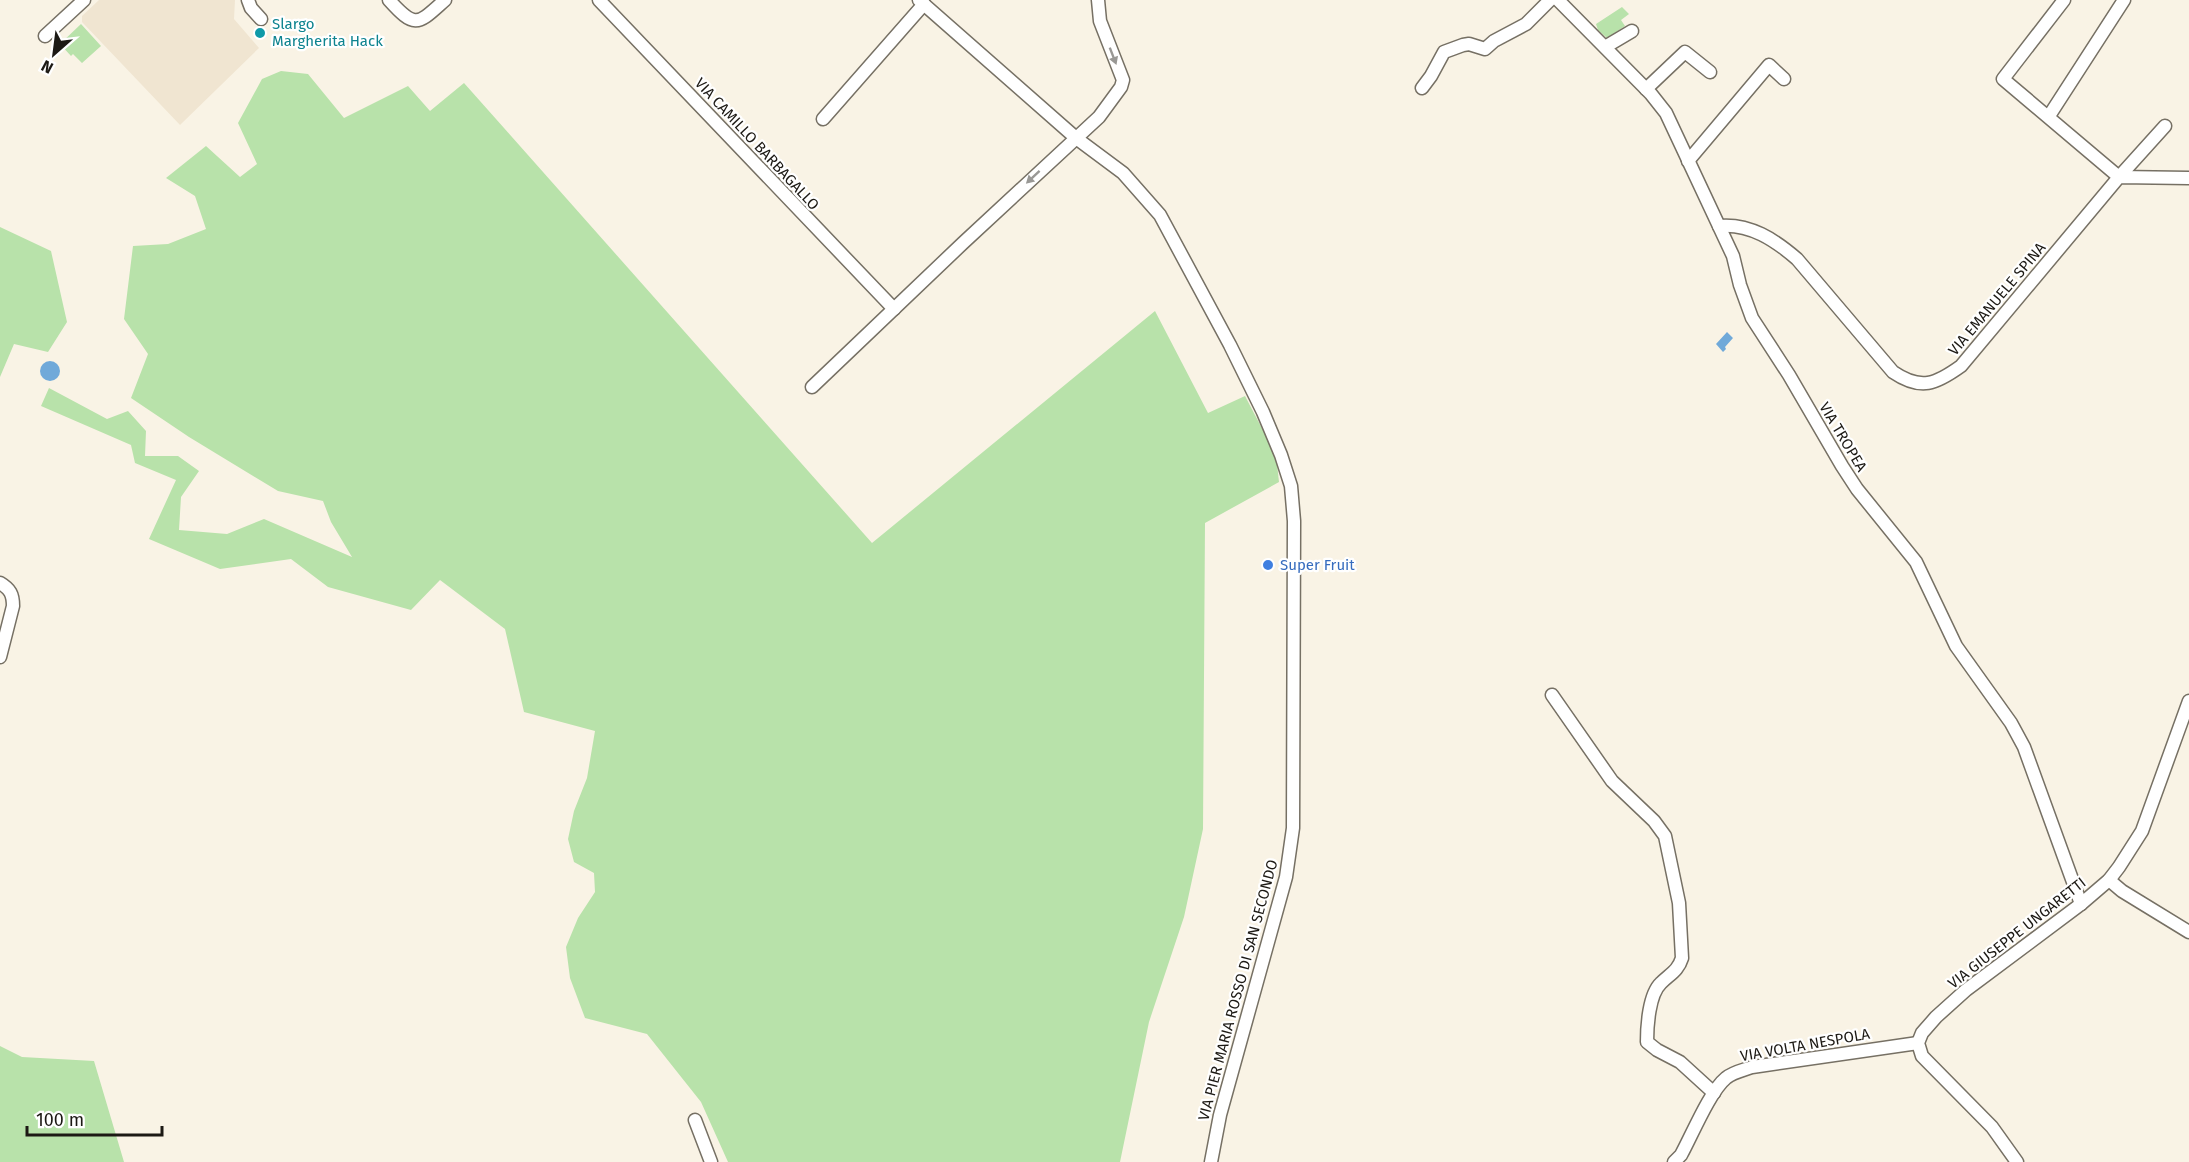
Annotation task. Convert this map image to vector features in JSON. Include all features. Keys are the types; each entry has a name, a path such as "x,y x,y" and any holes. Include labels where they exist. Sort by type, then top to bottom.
{"street":[{"path":"49,31 84,0"},
{"path":"248,0 251,8 261,19"},
{"path":"389,0 404,17 414,21 423,20 445,0"},
{"name":"VIA CAMILLO BARBAGALLO","path":"599,0 894,309"},
{"path":"812,387 1099,117 1121,87 1123,80 1100,21 1098,0"},
{"path":"1422,88 1444,52 1469,44 1485,49 1494,41 1526,24 1550,0"},
{"name":"VIA TROPEA","path":"1558,0 1646,89 1666,113 1733,256 1740,285 1752,318 1857,489 1917,562 1956,646 2011,723 2024,747 2081,904"},
{"path":"2064,0 2003,79 2119,177 2189,178"},
{"path":"2049,116 2124,0"},
{"path":"824,119 927,3"},
{"name":"VIA PIER MARIA ROSSO DI SAN SECONDO","path":"927,3 1076,138 1123,173 1160,215 1263,412 1291,486 1294,521 1293,828 1286,877 1220,1115 1211,1162"},
{"path":"1605,47 1632,31"},
{"path":"1646,89 1685,52 1710,72"},
{"path":"1688,161 1769,65 1784,79"},
{"name":"VIA EMANUELE SPINA","path":"1719,226 1743,227 1761,233 1783,247 1797,259 1893,372 1912,383 1923,383 1946,377 1961,366 2119,177 2165,126"},
{"path":"0,583 9,589 13,597 13,606 0,657"},
{"path":"1552,695 1612,781 1654,821 1665,836 1678,903 1682,958 1679,967 1654,991 1647,1042 1680,1062 1714,1093"},
{"name":"VIA GIUSEPPE UNGARETTI","path":"1918,1043 1922,1033 1936,1017 1966,990 2081,904 2109,880 2142,831 2189,701"},
{"path":"2109,880 2189,932"},
{"path":"1918,1043 1922,1056 1992,1127 2017,1162"},
{"name":"VIA VOLTA NESPOLA","path":"1674,1162 1681,1155 1714,1093 1726,1078 1738,1071 1752,1067 1918,1043"},
{"path":"695,1120 711,1162"}],"shaded area":[{"path":"99,0 235,0 234,19 259,48 180,125 82,22 82,16"}],"green space":[{"path":"1622,7 1629,14 1621,20 1625,26 1607,38 1598,30 1596,24"},
{"path":"81,24 101,46 82,63 73,54 71,56 60,44"},
{"path":"281,71 308,74 344,118 408,86 430,111 464,83 872,543 1155,311 1208,413 1245,396 1276,455 1279,482 1205,523 1203,829 1184,917 1149,1022 1120,1162 728,1162 701,1102 647,1034 585,1018 570,978 566,947 578,918 595,892 594,873 574,862 568,839 574,811 587,778 595,731 524,712 505,629 440,580 411,610 328,587 291,559 220,569 149,539 176,480 135,463 131,445 41,406 49,388 107,419 128,411 146,431 145,456 178,456 199,471 181,497 179,530 227,534 264,519 352,557 331,522 323,501 278,491 189,437 131,398 148,354 124,319 133,246 168,244 206,229 195,196 166,178 206,146 240,177 257,164 238,123 262,79"},
{"path":"0,227 51,251 67,322 48,352 14,344 0,377"},
{"path":"0,1046 22,1057 94,1061 124,1162 0,1162"}],"water":[{"path":"1727,332 1733,338 1723,352 1716,344"},
{"path":"46,361 54,361 60,367 60,375 54,381 46,381 40,375 40,367"}],"place":[{"name":"Slargo Margherita Hack","path":"260,33"},
{"name":"Super Fruit","path":"1268,565"}]}
